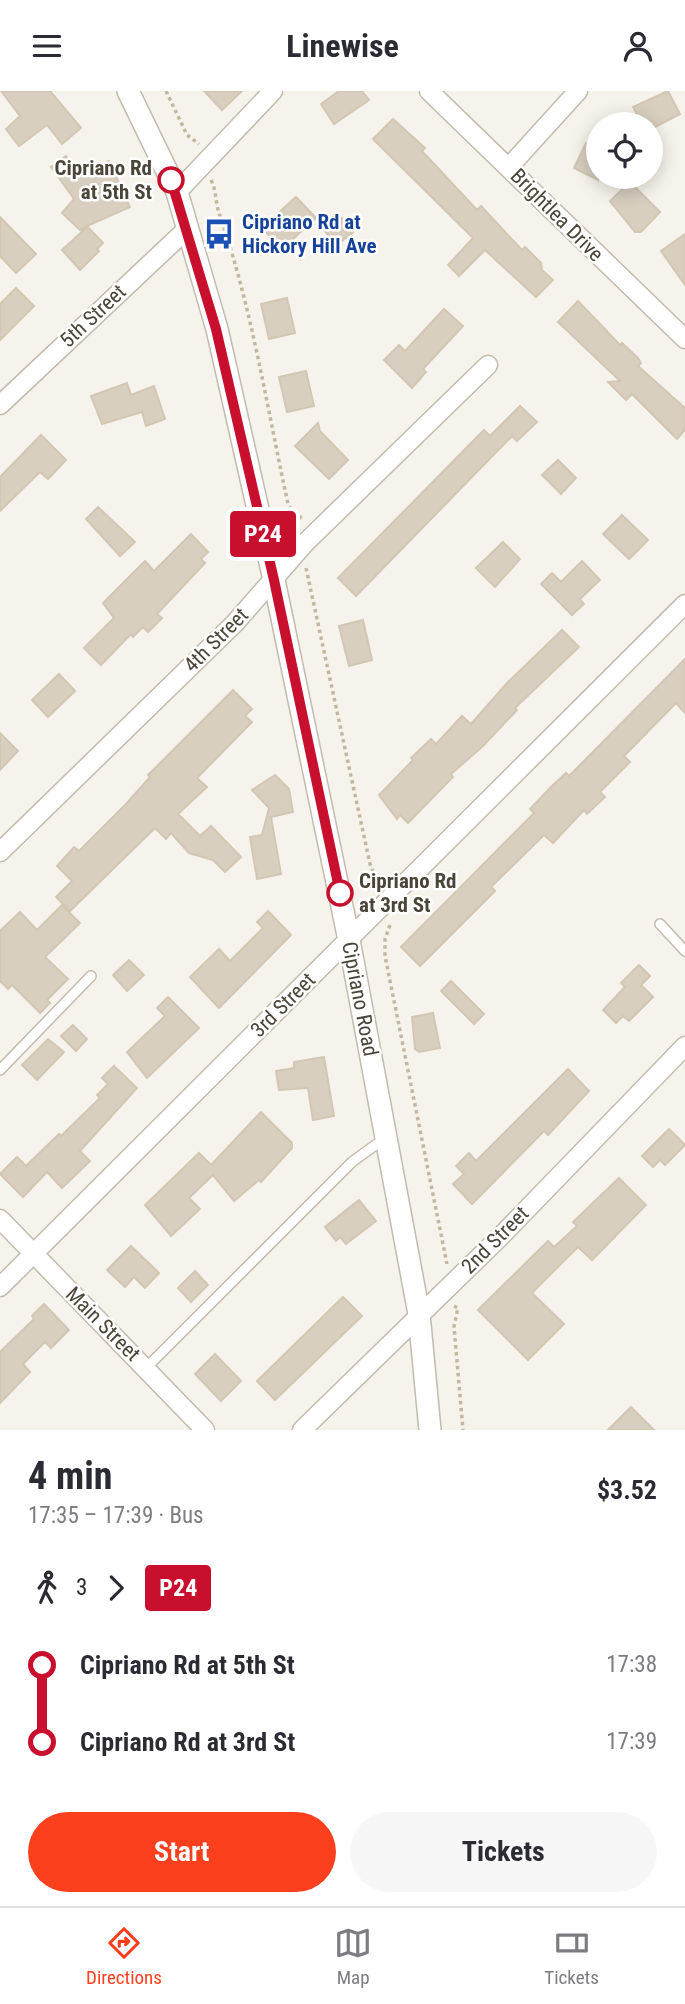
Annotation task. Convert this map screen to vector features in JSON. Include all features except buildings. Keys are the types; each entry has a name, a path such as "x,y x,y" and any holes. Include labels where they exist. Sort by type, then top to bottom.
{"street":[{"name":"Cipriano Road","path":"128,91 177,192 216,329 274,580 349,940 419,1314 430,1430"},
{"path":"177,192 273,91"},
{"name":"Brightlea Drive","path":"429,91 685,339"},
{"path":"509,167 578,91"},
{"name":"5th Street","path":"0,405 187,229"},
{"name":"4th Street","path":"0,852 235,623 305,543 488,365"},
{"name":"3rd Street","path":"0,1287 685,604"},
{"name":"2nd Street","path":"302,1430 450,1285 685,1047"},
{"name":"Main Street","path":"0,1219 205,1430"}],"lane":[{"path":"660,923 685,951"},
{"path":"0,1070 92,976"},
{"path":"146,1368 352,1162 386,1137"}],"path":[{"path":"166,91 187,135 201,144 203,165 217,192 217,209 234,263 288,504 292,511 303,518 307,580 367,851 390,926 385,939 386,956 453,1305 458,1308 454,1327 463,1430"}],"bus line":[{"name":"P24","path":"171,180 177,192 216,329 274,580 340,893"}],"place":[{"name":"Cipriano Rd at 5th St","path":"171,180"},
{"name":"Cipriano Rd at Hickory Hill Ave","path":"219,234"},
{"name":"Cipriano Rd at 3rd St","path":"340,893"}]}
